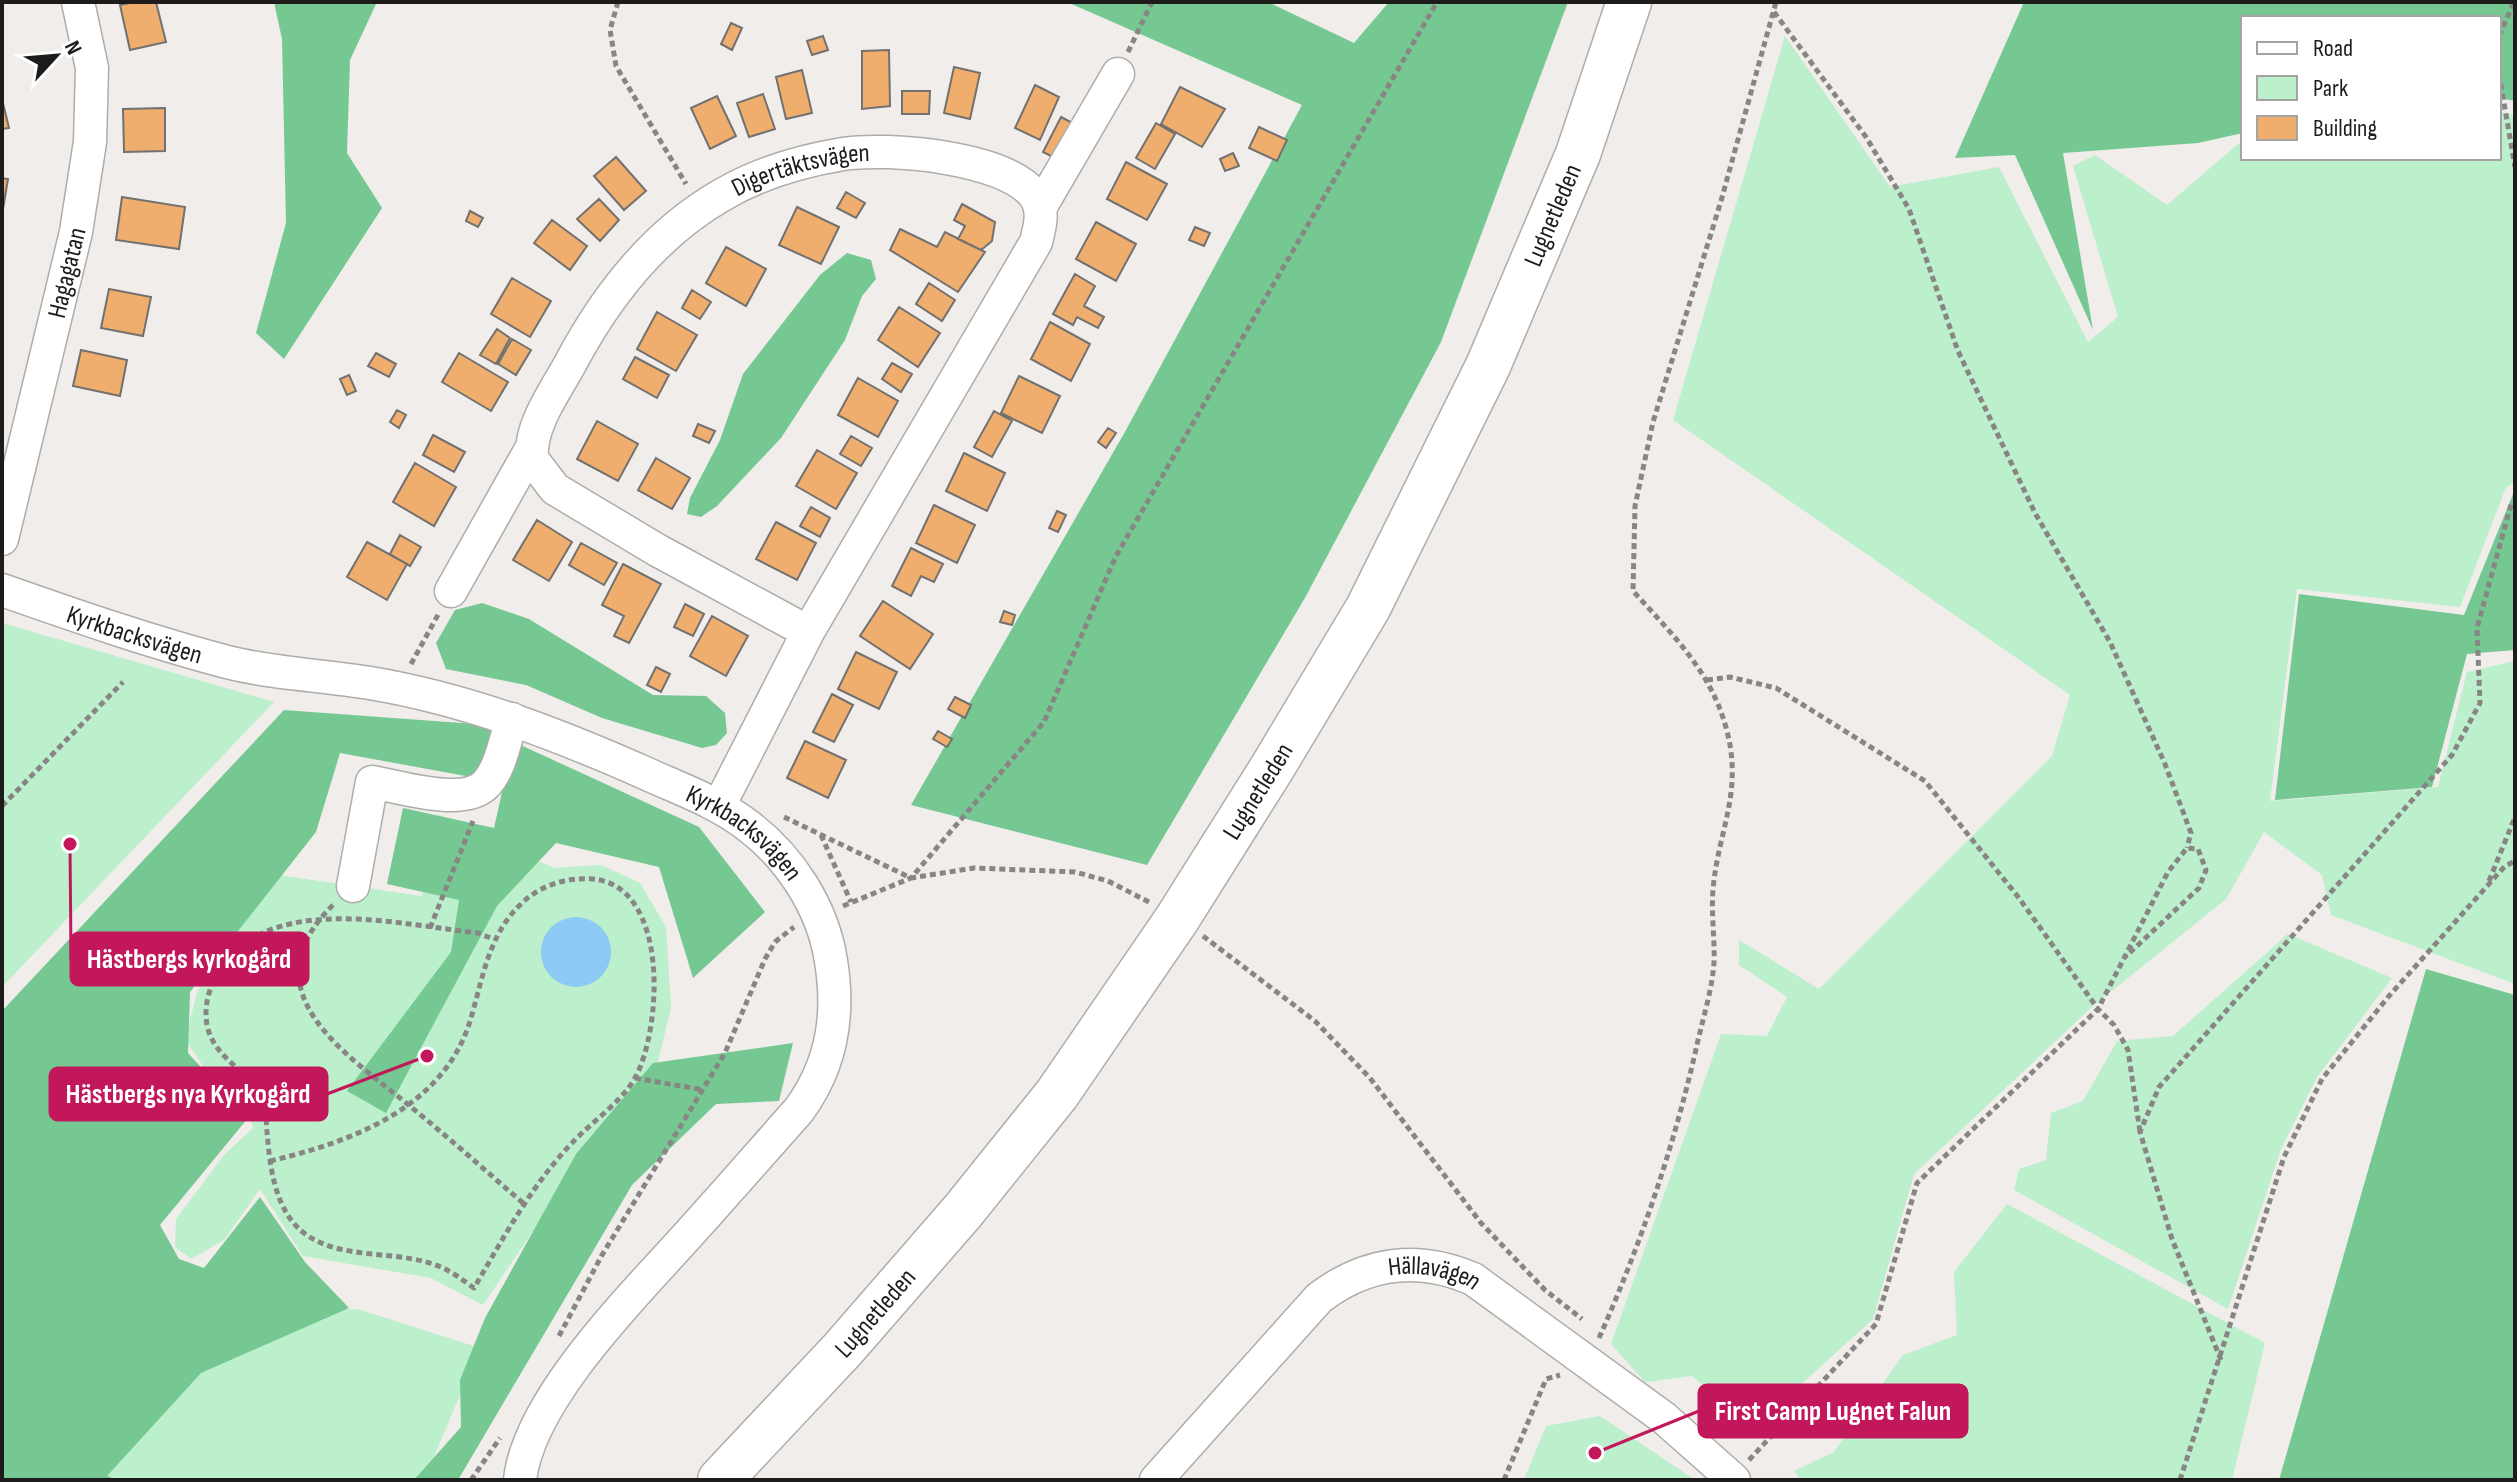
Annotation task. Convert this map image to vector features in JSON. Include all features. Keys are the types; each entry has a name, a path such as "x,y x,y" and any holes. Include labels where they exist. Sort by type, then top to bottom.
{"highway":[{"name":"Lugnetleden","path":"720,1480 853,1337 963,1211 1057,1094 1177,919 1257,793 1368,608 1488,366 1578,154 1629,2"}],"street":[{"name":"Hagagatan","path":"2,539 76,232 90,142 92,68 78,2"},
{"path":"719,806 808,632 1011,288 1036,242 1040,208 1118,74"},
{"name":"Digertäktsvägen","path":"451,591 531,449 534,434 583,339 615,290 648,252 701,209 764,175 804,162 846,154 887,152 929,156 999,172 1023,184 1040,208"},
{"path":"531,449 534,464 555,489 657,550 808,632"},
{"name":"Kyrkbacksvägen","path":"2,590 77,617 225,661 272,672 371,683 512,719 557,734 719,806 749,826 783,860 819,916 831,958 836,1008 833,1037 817,1085 799,1110 637,1291 584,1356 534,1431 525,1450 520,1480"},
{"path":"353,886 372,782 459,797 485,786 495,771 512,719"},
{"name":"Hällavägen","path":"1156,1480 1319,1298 1340,1281 1365,1270 1407,1264 1448,1268 1473,1279 1664,1418 1733,1479"}],"path":[{"path":"618,2 610,30 616,66 701,209"},
{"path":"1118,74 1152,2"},
{"path":"911,878 1044,722 1116,556 1437,2"},
{"path":"1203,935 1315,1021 1370,1078 1481,1223 1545,1290 1601,1335 1678,1123 1714,964 1713,889 1729,818 1732,754 1725,723 1707,680 1691,656 1633,591 1635,506 1656,408 1721,201 1776,2"},
{"path":"2501,31 2514,2"},
{"path":"1733,1479 1818,1381 1876,1324 1917,1183 2098,1009 2168,872 2187,848 2191,833 2165,764 2110,642 2035,513 1958,351 1909,209 1866,137 1774,11"},
{"path":"2501,86 2515,167"},
{"path":"2140,1132 2159,1087 2452,755 2480,703 2477,628 2512,501"},
{"path":"408,671 451,591"},
{"path":"1707,680 1730,677 1776,688 1925,781 2019,898 2098,1009 2114,1025 2128,1050 2140,1132 2172,1239 2221,1360"},
{"path":"2,806 123,682"},
{"path":"430,928 485,786"},
{"path":"779,815 911,878"},
{"path":"2487,886 2515,817"},
{"path":"821,834 851,903"},
{"path":"2124,958 2199,888 2206,870 2198,849 2187,848"},
{"path":"2180,1480 2284,1157 2322,1079 2389,996 2505,866 2515,861"},
{"path":"552,1348 602,1255 725,1053 775,942 789,930 911,878 974,868 1075,872 1108,881 1153,904"},
{"path":"270,1161 345,1141 380,1126 409,1105 447,1066 469,1023 493,939 522,903 558,880 595,879 616,888 636,908 648,934 656,972 654,1012 635,1078 572,1142 523,1203 474,1288 443,1267 336,1247 309,1237 288,1217 270,1161 265,1105 256,1086 216,1050 207,1027 205,1002 216,975 235,950 261,932 282,924 318,920 374,922 478,933 493,939"},
{"path":"374,922 353,886 307,934 301,955 300,987 309,1014 324,1035 359,1067 409,1105 523,1203"},
{"path":"635,1078 704,1090"},
{"path":"1504,1480 1546,1379 1562,1375"},
{"path":"471,1480 503,1433"}],"green space":[{"path":"274,2 377,2 350,60 347,153 382,208 284,359 256,333 286,223 282,39"},
{"path":"1067,2 1268,2 1354,43 1389,2 1568,2 1441,342 1306,596 1147,865 911,805 1126,430 1302,105"},
{"path":"2024,2 2515,2 2515,101 2501,98 2501,16 2241,16 2241,133 2198,143 2063,153 2093,330 2015,155 1955,158"},
{"path":"1785,36 1890,187 1999,167 2088,342 2118,317 2073,166 2095,155 2167,205 2238,144 2241,143 2241,160 2501,160 2501,112 2515,115 2515,483 2506,487 2460,607 2297,589 2270,801 2438,787 2467,672 2515,661 2515,984 2331,915 2322,875 2264,832 2226,899 2092,1007 1914,1174 1873,1319 1753,1428 1692,1376 1645,1382 1611,1344 1721,1034 1767,1036 1787,997 1739,965 1739,940 1819,989 2052,756 2070,695 1673,420"},
{"path":"847,253 871,260 876,279 862,296 845,340 781,438 717,506 701,517 687,514 690,498 720,440 743,374 820,275"},
{"path":"2515,489 2515,650 2467,654 2432,787 2275,800 2299,594 2464,615"},
{"path":"482,603 529,619 653,695 706,696 725,713 727,733 716,745 702,748 602,718 526,685 446,669 436,643 455,610"},
{"path":"2,623 274,702 2,987"},
{"path":"284,710 475,724 699,827 765,912 693,978 659,867 556,843 497,906 386,1113 347,1091 451,952 459,900 387,884 403,808 494,828 504,783 340,753 316,832 190,992 188,1053 248,1118 160,1225 179,1259 204,1268 260,1197 305,1262 349,1308 201,1373 107,1476 117,1480 2,1480 2,1011"},
{"path":"437,814 554,868 601,865 640,883 666,927 671,1008 651,1089 582,1158 483,1305 431,1278 303,1256 260,1189 224,1240 191,1259 175,1247 176,1219 224,1155 253,1128 247,1099 207,1072 185,1039 197,993 225,929 271,874 422,896"},
{"path":"2288,934 2392,978 2317,1077 2281,1149 2228,1309 2014,1190 2019,1169 2046,1160 2051,1113 2083,1101 2117,1041 2173,1036"},
{"path":"2426,969 2515,995 2515,1480 2279,1480"},
{"path":"793,1043 779,1101 716,1104 632,1185 458,1480 414,1480 461,1427 460,1380 485,1318 576,1154 653,1063"},
{"path":"2007,1204 2265,1343 2232,1480 1801,1480 1794,1471 1834,1452 1903,1355 1957,1335 1954,1272"},
{"path":"358,1309 480,1348 424,1480 103,1480 242,1313"},
{"path":"1600,1416 1695,1480 1524,1480 1546,1426"}],"water":[{"path":"576,917 595,923 605,933 611,952 605,971 595,981 576,987 557,981 547,971 541,952 547,933 557,923"}],"building":[{"path":"156,2 166,42 130,50 120,5"},
{"path":"731,23 742,28 732,50 721,44"},
{"path":"823,36 828,50 812,55 807,41"},
{"path":"889,50 890,106 862,109 862,51"},
{"path":"954,67 980,73 970,119 944,113"},
{"path":"802,70 812,113 786,119 776,77"},
{"path":"1035,85 1059,97 1040,140 1015,128"},
{"path":"1180,87 1225,109 1202,147 1161,124"},
{"path":"902,91 930,91 929,114 902,114"},
{"path":"763,94 775,129 749,137 737,103"},
{"path":"717,96 736,136 710,149 691,108"},
{"path":"2,99 9,128 2,129"},
{"path":"165,108 165,151 124,152 123,109"},
{"path":"1061,117 1078,126 1061,161 1043,152"},
{"path":"1156,123 1175,134 1155,169 1136,158"},
{"path":"1259,127 1287,140 1277,161 1249,148"},
{"path":"1233,153 1239,166 1225,171 1220,159"},
{"path":"616,157 646,191 624,210 594,176"},
{"path":"1126,162 1167,184 1147,220 1107,199"},
{"path":"2,178 8,179 2,215"},
{"path":"846,192 865,203 856,218 837,208"},
{"path":"122,197 185,207 179,249 116,240"},
{"path":"599,199 619,220 600,241 577,219"},
{"path":"962,204 995,222 992,241 981,250 958,239 965,226 954,220"},
{"path":"797,207 839,227 821,264 779,245"},
{"path":"470,211 483,218 478,227 466,221"},
{"path":"552,220 587,246 570,270 534,243"},
{"path":"1096,222 1136,244 1116,281 1076,259"},
{"path":"1195,227 1210,233 1204,246 1189,240"},
{"path":"900,229 937,247 945,232 985,252 958,292 890,250"},
{"path":"726,247 766,269 746,306 706,283"},
{"path":"1075,274 1095,286 1084,306 1104,317 1098,328 1077,317 1073,325 1053,314"},
{"path":"512,278 551,301 530,337 491,314"},
{"path":"929,283 955,300 942,321 916,304"},
{"path":"109,289 151,297 143,336 101,328"},
{"path":"692,290 711,302 700,319 682,308"},
{"path":"899,307 940,333 918,367 878,340"},
{"path":"657,312 697,335 676,371 637,349"},
{"path":"1050,322 1090,344 1071,381 1031,359"},
{"path":"497,329 510,338 496,364 480,355"},
{"path":"512,339 531,350 516,375 498,364"},
{"path":"81,350 127,360 120,396 73,386"},
{"path":"376,353 396,364 389,377 368,366"},
{"path":"459,353 508,382 491,411 442,382"},
{"path":"635,357 669,375 657,398 623,379"},
{"path":"892,363 912,374 901,392 882,379"},
{"path":"349,375 356,391 347,395 340,379"},
{"path":"1019,376 1060,396 1042,433 1001,413"},
{"path":"858,378 898,401 878,437 838,415"},
{"path":"397,410 406,415 399,428 390,422"},
{"path":"994,411 1012,421 992,457 974,447"},
{"path":"597,421 638,444 618,481 577,459"},
{"path":"698,424 715,431 709,443 693,436"},
{"path":"1108,428 1116,433 1106,448 1098,442"},
{"path":"433,435 465,452 454,472 423,455"},
{"path":"851,436 872,448 861,466 840,454"},
{"path":"817,450 857,473 836,509 796,486"},
{"path":"964,453 1005,473 987,511 946,491"},
{"path":"656,458 690,478 672,509 638,490"},
{"path":"415,463 456,487 434,526 393,502"},
{"path":"934,505 975,525 957,563 916,543"},
{"path":"811,507 830,518 820,537 800,526"},
{"path":"1057,511 1066,515 1058,532 1049,528"},
{"path":"537,520 572,542 549,581 513,560"},
{"path":"776,522 816,543 797,580 756,559"},
{"path":"400,535 421,547 410,566 390,554"},
{"path":"367,542 407,564 387,600 347,577"},
{"path":"581,543 617,563 604,585 569,565"},
{"path":"911,548 943,564 934,582 921,576 911,596 892,586"},
{"path":"623,564 661,584 629,643 614,636 624,616 602,605"},
{"path":"883,601 933,634 910,669 860,636"},
{"path":"685,604 704,614 693,636 674,627"},
{"path":"1004,611 1015,615 1012,625 1000,622"},
{"path":"712,616 748,636 726,676 690,656"},
{"path":"856,652 897,672 879,709 838,689"},
{"path":"656,667 670,674 661,692 647,685"},
{"path":"832,694 853,705 834,742 813,732"},
{"path":"955,697 971,705 965,718 948,709"},
{"path":"938,731 952,739 947,747 933,739"},
{"path":"805,741 846,760 828,798 787,778"}],"place":[{"name":"Hästbergs kyrkogård","path":"70,844"},
{"name":"Hästbergs nya Kyrkogård","path":"427,1056"},
{"name":"First Camp Lugnet Falun","path":"1595,1453"}]}
